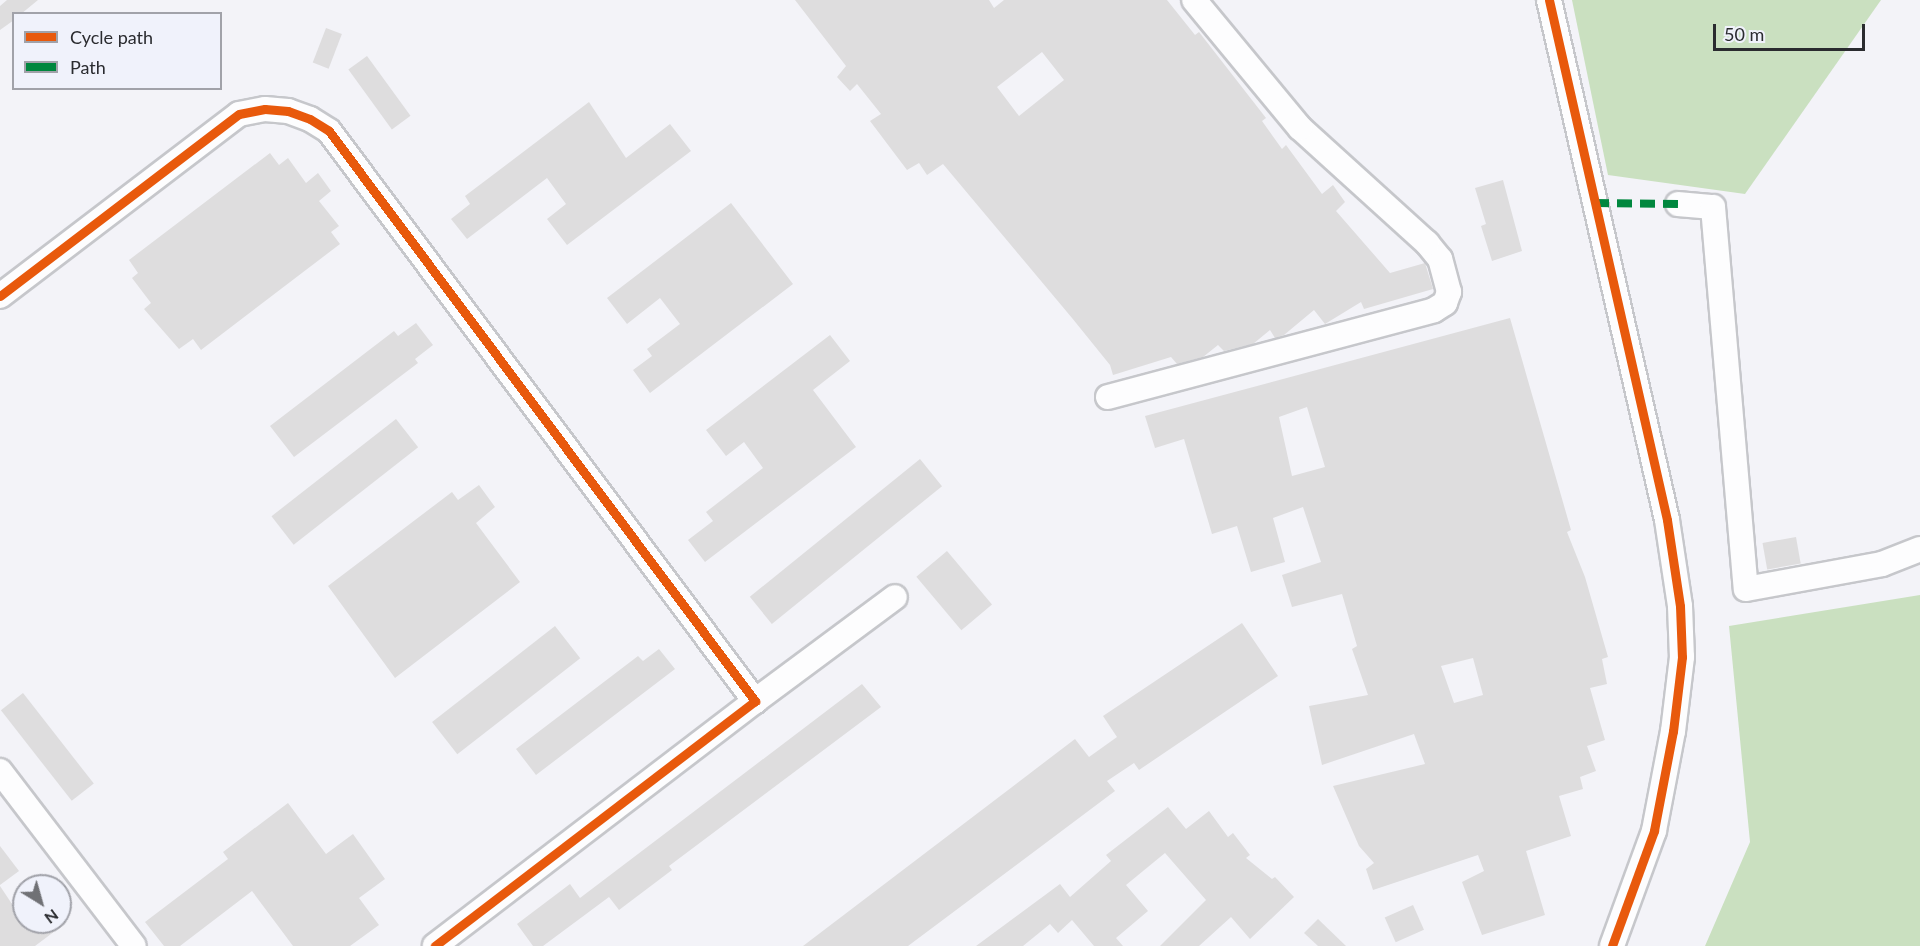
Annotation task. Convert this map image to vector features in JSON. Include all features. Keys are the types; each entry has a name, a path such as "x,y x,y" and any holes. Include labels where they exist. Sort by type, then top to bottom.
{"street":[{"path":"1108,397 1434,310 1445,303 1449,292 1440,259 1427,243 1300,128 1194,0"},
{"path":"1549,0 1666,520 1680,606 1682,657 1673,731 1654,831 1612,946"},
{"path":"0,296 239,114 277,110 310,119 328,131 755,701"},
{"path":"1678,204 1713,207 1746,589 1882,564 1920,549"},
{"path":"435,946 895,597"},
{"path":"0,771 134,946"}],"green space":[{"path":"1572,0 1881,0 1745,194 1608,175"},
{"path":"1920,595 1920,946 1705,946 1750,842 1729,626"}],"building":[{"path":"7,0 38,0 23,12 12,12 12,21 0,30 0,6"},
{"path":"795,0 989,0 994,8 1004,0 1167,0 1195,35 1199,32 1266,118 1262,121 1282,149 1286,145 1322,194 1333,185 1345,202 1336,211 1390,273 1425,263 1433,289 1364,309 1361,302 1325,324 1314,310 1284,335 1275,338 1270,330 1253,344 1224,351 1218,345 1203,357 1177,364 1171,357 1113,375 1110,365 943,164 927,175 919,163 907,170 870,121 881,114 857,84 850,91 837,77 846,66","holes":["1042,52 1064,80 1019,116 997,87"]},
{"path":"326,28 342,34 329,69 313,63"},
{"path":"367,56 410,116 392,129 348,70"},
{"path":"589,102 626,158 670,124 691,151 567,245 547,219 566,204 547,178 467,239 451,219 470,204 465,196"},
{"path":"270,153 279,165 288,158 306,183 318,173 331,191 319,201 339,226 331,232 340,244 201,350 193,339 179,349 144,309 151,303 132,278 138,273 129,260"},
{"path":"1503,180 1522,251 1492,261 1481,226 1486,224 1475,188"},
{"path":"731,203 793,284 650,393 633,370 652,356 647,349 680,324 660,298 627,324 607,298"},
{"path":"1510,318 1571,530 1567,532 1585,577 1608,657 1602,659 1607,684 1590,688 1605,740 1587,746 1596,771 1580,777 1583,789 1559,796 1571,836 1526,851 1545,915 1482,935 1462,882 1484,871 1478,855 1373,890 1366,869 1374,863 1359,846 1333,786 1425,764 1414,734 1322,765 1309,706 1368,695 1352,649 1357,646 1342,594 1292,607 1282,575 1321,562 1303,507 1273,518 1285,562 1251,572 1237,526 1212,534 1184,439 1155,448 1145,416","holes":["1307,407 1325,467 1292,476 1279,417","1473,658 1483,695 1454,703 1441,666"]},
{"path":"416,323 433,345 415,359 418,363 294,457 270,426 394,331 398,336"},
{"path":"830,335 850,361 813,390 856,447 705,562 688,540 713,521 706,512 763,468 744,442 726,456 706,430"},
{"path":"396,419 418,447 294,545 271,516"},
{"path":"920,459 942,486 772,624 750,597"},
{"path":"479,485 495,507 476,523 520,582 395,678 328,586 452,492 458,500"},
{"path":"1796,537 1801,564 1767,569 1763,543"},
{"path":"947,551 992,605 961,630 916,577"},
{"path":"1242,623 1278,676 1139,770 1134,763 1107,781 1115,791 908,946 803,946 1075,739 1089,757 1117,737 1103,716"},
{"path":"555,626 580,658 457,754 432,722"},
{"path":"659,649 675,669 536,775 516,749 638,656 643,661"},
{"path":"862,684 881,707 669,866 672,870 619,910 609,897 543,946 533,946 517,924 570,884 580,898"},
{"path":"23,693 94,784 72,801 1,710"},
{"path":"288,803 326,854 353,834 385,879 359,898 379,925 350,946 293,946 252,891 180,946 164,946 145,922 228,859 223,852"},
{"path":"1168,807 1186,829 1209,811 1228,837 1233,833 1250,855 1246,858 1272,879 1275,877 1294,897 1250,939 1231,917 1199,946 1160,946 1206,900 1165,853 1126,885 1148,911 1116,938 1123,946 1094,946 1072,920 1058,933 1050,924 1023,946 976,946 1060,884 1070,897 1111,861 1106,855"},
{"path":"0,846 19,871 0,885"},
{"path":"0,886 12,904 12,934 51,934 35,946 0,946"},
{"path":"1413,905 1424,930 1396,942 1385,918"},
{"path":"1318,919 1346,946 1318,946 1304,933"}],"marked path":[{"path":"1594,203 1678,204"}],"cycle path":[{"path":"1549,0 1667,520 1680,606 1682,657 1673,731 1654,831 1612,946"},
{"path":"0,296 239,114 265,109 288,111 310,119 329,131 755,701 435,946"}]}
